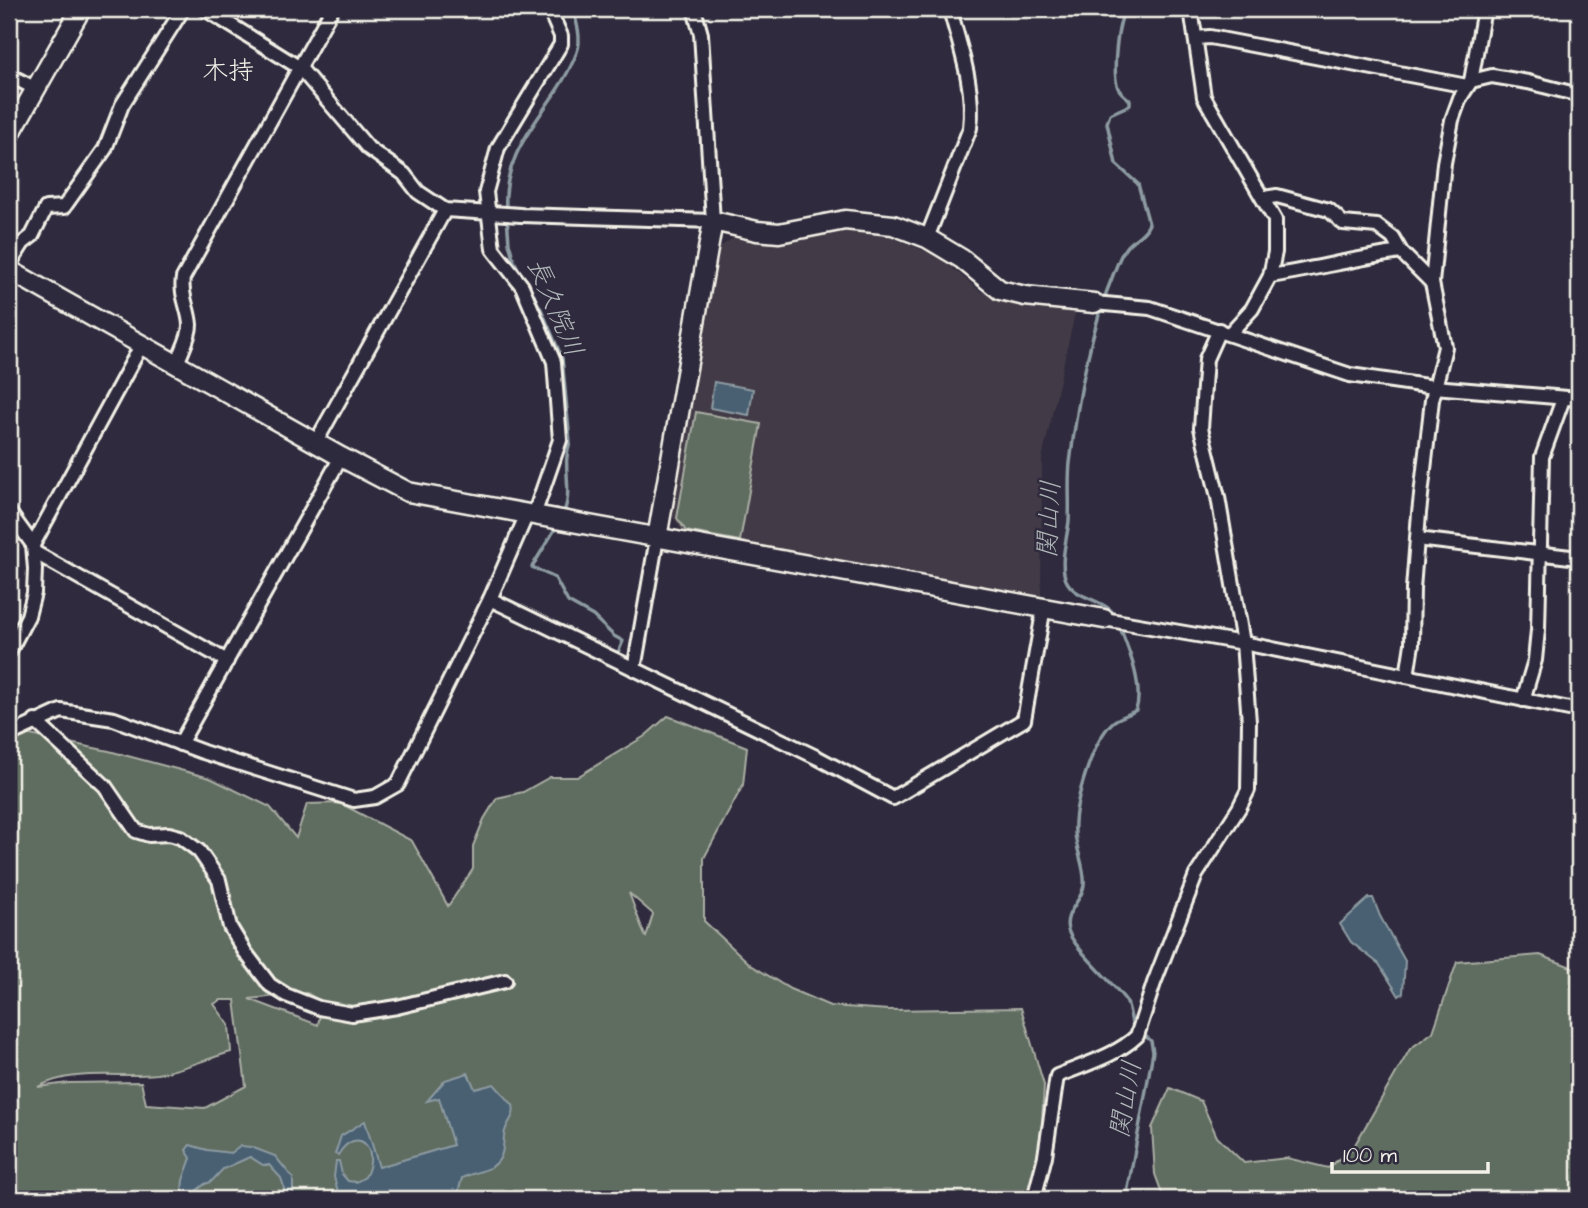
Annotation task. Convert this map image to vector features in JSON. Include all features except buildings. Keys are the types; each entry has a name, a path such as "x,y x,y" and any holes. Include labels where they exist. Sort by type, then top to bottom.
{"street":[{"path":"9,136 82,9"},
{"path":"183,9 122,105 106,149 64,207 46,208 32,236 23,243 9,267 341,457 408,492 1243,643 1579,711"},
{"path":"205,9 300,68 368,148 404,174 418,192 444,210 713,221 757,232 779,233 845,220 893,225 927,237 962,259 1000,290 1025,296 1150,308 1350,375 1434,387 1579,399"},
{"path":"177,364 190,321 181,289 183,278 332,9"},
{"path":"9,735 35,721 61,712 72,712 114,719 180,744 354,800 375,797 398,784 530,515 560,440 554,362 522,286 493,248 486,192 498,148 561,44 561,36 550,9"},
{"path":"634,669 713,221 701,34 694,9"},
{"path":"927,237 970,128 972,113 971,87 950,9"},
{"path":"1034,1199 1045,1156 1057,1076 1096,1060 1131,1042 1137,1036 1154,983 1196,875 1248,790 1249,722 1243,643 1218,497 1201,428 1206,359 1225,332 1252,309 1270,276 1275,252 1275,220 1204,97 1191,9"},
{"path":"1407,676 1412,644 1417,538 1434,387 1445,347 1432,283 1444,163 1452,120 1469,83 1484,9"},
{"path":"1196,38 1210,37 1469,83 1492,76 1579,95"},
{"path":"9,75 36,89"},
{"path":"1264,198 1277,195 1329,210 1343,223 1377,226 1394,238 1401,252 1432,283"},
{"path":"316,442 444,210"},
{"path":"1270,276 1349,259 1401,252"},
{"path":"9,652 28,615 34,593 33,549 142,344"},
{"path":"1523,700 1535,660 1541,554 1542,457 1563,399"},
{"path":"180,744 341,457"},
{"path":"9,512 33,549 227,661"},
{"path":"1417,538 1579,558"},
{"path":"490,599 893,798 1024,720 1044,607"},
{"path":"35,721 105,786 136,831 149,835 169,834 180,837 199,851 219,880 230,927 245,952 270,985 286,995 319,1008 352,1014 397,1007 505,981"}],"shaded area":[{"path":"847,231 888,236 930,253 980,291 1005,302 1075,313 1042,459 1041,598 684,534 671,514 720,247 736,236 787,240"}],"green space":[{"path":"696,412 761,424 740,541 686,531 677,518"},
{"path":"668,716 747,747 743,785 704,858 704,921 751,965 790,989 830,1006 889,1010 1021,1008 1044,1085 1038,1199 9,1199 9,743 25,734 109,751 210,778 270,807 296,838 307,804 340,803 412,841 448,906 473,869 473,846 484,819 497,798 523,792 550,777 577,777 645,736","holes":["629,893 653,914 646,937 645,936","307,993 322,1002 318,1025 249,999","221,1000 235,1000 246,1086 205,1108 146,1104 141,1082 68,1083 38,1087 52,1081 81,1076 157,1074 231,1052 229,1025 214,1004"]},
{"path":"1540,955 1579,970 1579,1199 1164,1199 1155,1174 1152,1128 1170,1088 1201,1101 1217,1137 1244,1163 1287,1158 1328,1168 1353,1148 1410,1049 1433,1032 1457,962"}],"water":[{"path":"714,382 753,389 749,415 710,408"},
{"path":"1369,898 1373,898 1405,961 1403,993 1399,996 1379,964 1351,942 1340,924"},
{"path":"468,1073 475,1089 494,1084 513,1105 502,1153 496,1164 462,1178 458,1193 443,1198 340,1199 334,1177 336,1161 339,1161 342,1174 348,1181 356,1182 365,1177 370,1157 365,1144 359,1141 352,1141 338,1155 335,1154 341,1136 365,1121 379,1167 453,1145 439,1098 427,1101 445,1080"},
{"path":"190,1145 231,1153 241,1146 251,1147 275,1156 293,1178 293,1199 283,1199 284,1187 281,1178 269,1165 263,1165 250,1157 223,1169 211,1182 191,1195 182,1191 191,1158 186,1150"}],"waterway":[{"name":"長久院川","path":"506,210 507,186 512,165 521,145 568,72 577,52 578,30 572,9"},
{"name":"関山川","path":"1116,617 1106,606 1070,587 1064,573 1063,559 1069,521 1070,463 1081,389 1092,340 1121,255 1149,224 1138,184 1116,164 1107,123 1110,114 1130,105 1130,100 1118,88 1115,71 1118,36 1126,9"},
{"name":"長久院川","path":"507,217 509,243 514,261 541,309 562,358 570,442 567,497 563,514"},
{"name":"長久院川","path":"558,524 532,567 555,578 568,602 593,616 623,641 617,655 620,656"},
{"name":"関山川","path":"1119,625 1134,667 1138,700 1136,710 1115,720 1105,731 1085,774 1075,821 1084,885 1067,924 1077,946 1126,1001 1135,1031"},
{"name":"関山川","path":"1126,1199 1153,1052 1151,1041 1142,1033"}],"district":[{"name":"木持","path":"228,70"}]}
